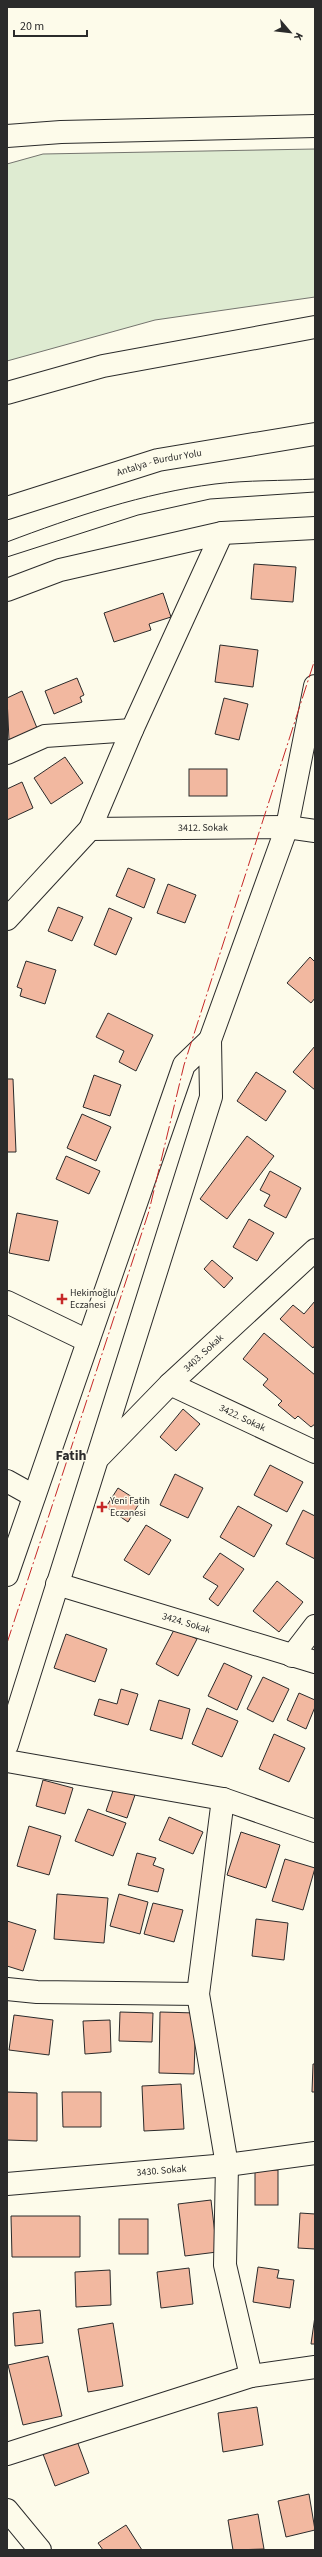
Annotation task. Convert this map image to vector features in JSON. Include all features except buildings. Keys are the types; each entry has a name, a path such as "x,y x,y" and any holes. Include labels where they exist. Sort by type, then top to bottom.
{"main road":[{"path":"7,136 61,132 315,126"},
{"path":"7,393 103,366 315,327"},
{"name":"Antalya - Burdur Yolu","path":"7,508 158,460 315,434"},
{"path":"7,590 60,570 222,534 315,528"},
{"path":"7,919 90,829 132,730 222,534"},
{"path":"7,1745 211,1097 210,1040 287,827 315,686"},
{"path":"7,753 45,736 132,730"},
{"name":"3412. Sokak","path":"90,829 287,827 315,831"},
{"path":"7,1575 184,1065 210,1040"},
{"name":"3403. Sokak","path":"96,1460 170,1384 315,1250"},
{"path":"7,1302 88,1341"},
{"name":"3422. Sokak","path":"170,1384 315,1452"},
{"path":"7,1481 34,1496"},
{"name":"3424. Sokak","path":"57,1584 315,1662"},
{"path":"292,1656 315,1626"},
{"path":"7,1761 223,1799 315,1831"},
{"path":"223,1799 198,1994 227,2165 225,2265 251,2376"},
{"path":"7,1989 37,1992 198,1994"},
{"name":"3430. Sokak","path":"7,2184 227,2165 315,2153"},
{"path":"7,2454 251,2376 315,2367"},
{"path":"7,2510 40,2550"}],"green space":[{"path":"315,149 315,297 155,320 7,361 7,164 43,154"}],"tram line":[{"path":"7,542 83,515 162,493 215,484 315,479"},
{"path":"7,557 138,515 210,499 315,492"}],"power":[{"path":"7,1643 149,1211 184,1065 315,659"}],"place":[{"name":"Hekimoğlu Eczanesi","path":"62,1299"},
{"name":"Yeni Fatih Eczanesi","path":"102,1507"}],"district":[{"name":"Fatih","path":"71,1456"}]}
